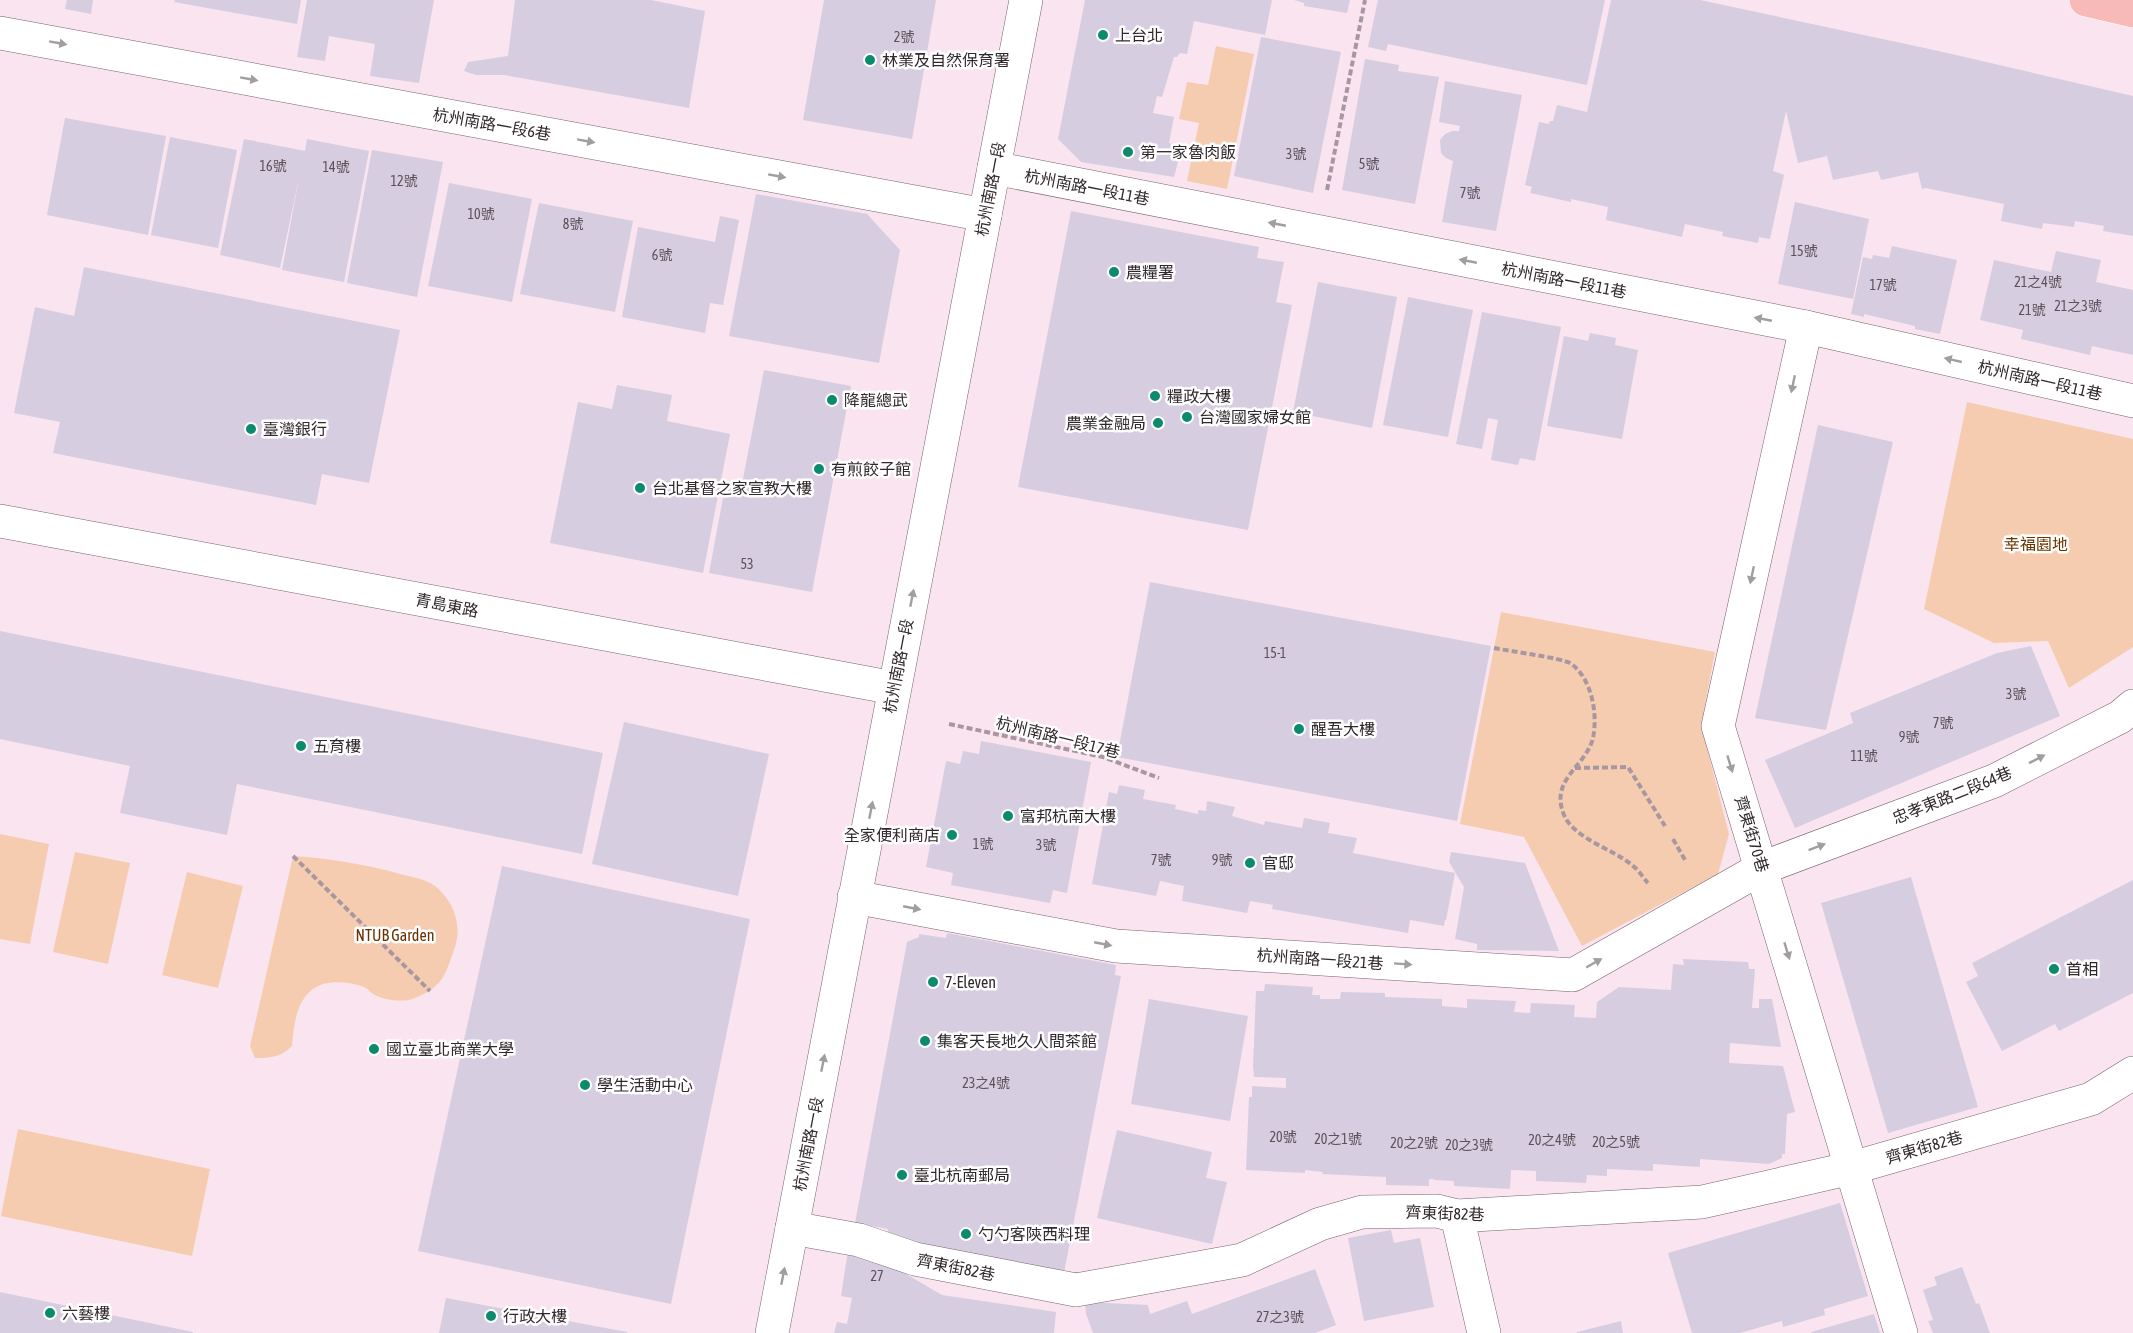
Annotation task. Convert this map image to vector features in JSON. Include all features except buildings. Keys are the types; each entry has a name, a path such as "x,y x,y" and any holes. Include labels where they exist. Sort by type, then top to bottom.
{"main road":[{"path":"2086,0 2133,11"}],"street":[{"name":"杭州南路一段","path":"772,1333 1026,0"},
{"name":"杭州南路一段6巷","path":"0,33 985,215"},
{"name":"杭州南路一段11巷","path":"994,168 1806,327 2133,401"},
{"name":"齊東街70巷","path":"1806,327 1718,726 1901,1333"},
{"name":"青島東路","path":"0,520 894,688"},
{"name":"忠孝東路二段64巷","path":"1762,868 1994,781 2120,717 2133,706"},
{"name":"杭州南路一段21巷","path":"854,897 1116,946 1573,975 1762,868"},
{"name":"齊東街82巷","path":"792,1228 859,1240 915,1259 1076,1290 1242,1260 1320,1224 1362,1212 1437,1211 1457,1216 1702,1202 1852,1168 2091,1099 2133,1073"},
{"path":"1457,1216 1484,1333"}],"path":[{"path":"1319,232 1365,0"},
{"path":"1494,648 1568,662 1578,671 1591,691 1594,711 1593,739 1584,756 1565,780 1561,794 1564,815 1573,828 1633,866 1650,885 1668,921"},
{"name":"杭州南路一段17巷","path":"949,724 1103,757 1159,778"},
{"path":"1574,768 1628,767 1665,826"},
{"path":"1673,839 1685,860"},
{"path":"293,856 430,991"}],"green space":[{"path":"1216,46 1254,54 1227,189 1187,181 1199,123 1179,119 1187,82 1208,85"},
{"name":"幸福園地","path":"1967,402 2133,439 2133,647 2069,688 2048,641 1994,643 1924,609"},
{"path":"1501,612 1715,652 1701,725 1729,834 1718,874 1582,946 1524,837 1460,824"},
{"path":"0,834 49,844 30,944 0,939"},
{"path":"75,852 130,863 108,964 53,952"},
{"name":"NTUB Garden","path":"293,856 358,864 431,883 442,892 452,906 457,922 457,939 449,965 442,978 425,994 411,1000 395,1000 379,997 364,987 354,984 338,982 323,984 314,988 302,1001 294,1027 292,1046 284,1053 275,1056 255,1058 250,1046"},
{"path":"187,872 243,886 218,988 162,975"},
{"path":"18,1129 210,1169 192,1256 1,1216"}],"place":[{"name":"上台北","path":"1103,35"},
{"name":"林業及自然保育署","path":"870,60"},
{"name":"第一家魯肉飯","path":"1128,152"},
{"name":"農糧署","path":"1114,272"},
{"name":"糧政大樓","path":"1155,396"},
{"name":"降龍總武","path":"832,400"},
{"name":"台灣國家婦女館","path":"1187,417"},
{"name":"農業金融局","path":"1158,423"},
{"name":"臺灣銀行","path":"251,429"},
{"name":"有煎餃子館","path":"819,469"},
{"name":"台北基督之家宣教大樓","path":"640,488"},
{"name":"醒吾大樓","path":"1299,729"},
{"name":"五育樓","path":"301,746"},
{"name":"富邦杭南大樓","path":"1008,816"},
{"name":"全家便利商店","path":"952,835"},
{"name":"官邸","path":"1250,863"},
{"name":"首相","path":"2054,969"},
{"name":"7-Eleven","path":"933,982"},
{"name":"集客天長地久人間茶館","path":"925,1041"},
{"name":"國立臺北商業大學","path":"374,1049"},
{"name":"學生活動中心","path":"585,1085"},
{"name":"臺北杭南郵局","path":"902,1175"},
{"name":"勺勺客陝西料理","path":"966,1234"},
{"name":"六藝樓","path":"50,1313"},
{"name":"行政大樓","path":"491,1316"}]}
